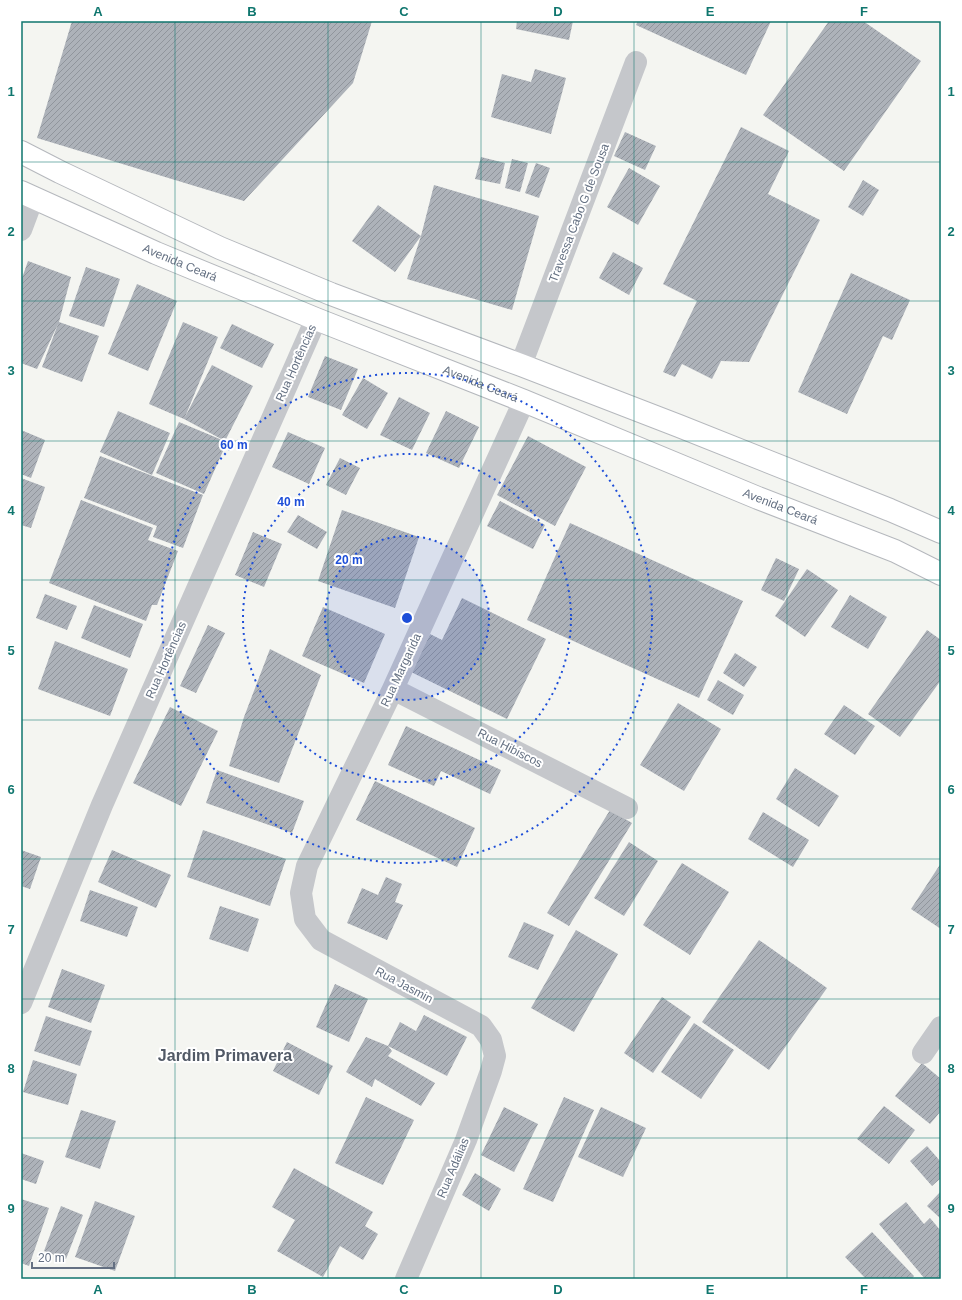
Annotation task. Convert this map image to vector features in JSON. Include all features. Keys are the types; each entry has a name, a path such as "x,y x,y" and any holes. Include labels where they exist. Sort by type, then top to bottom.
{"main road":[{"path":"21,152 220,248 331,294 521,365 868,501 941,532"},
{"name":"Avenida Ceará","path":"27,195 156,253 316,319 524,401 758,498 895,551 941,574"}],"street":[{"name":"Travessa Cabo G de Sousa","path":"521,365 636,62"},
{"path":"21,230 27,195"},
{"name":"Rua Hortências","path":"21,1003 102,805 316,319"},
{"name":"Rua Margarida","path":"305,919 301,893 307,866 393,689 524,401"},
{"name":"Rua Hibiscos","path":"393,689 627,808"},
{"name":"Rua Jasmin","path":"305,919 321,940 481,1026 491,1040 495,1056"},
{"path":"922,1052 941,1027"},
{"name":"Rua Adálias","path":"406,1279 466,1140 495,1056"}],"building":[{"path":"72,21 372,21 353,83 244,201 37,138"},
{"path":"517,21 573,21 569,40 516,29"},
{"path":"638,21 771,21 746,75 636,25"},
{"path":"829,21 863,21 921,61 844,171 763,115"},
{"path":"535,69 566,78 551,134 491,117 502,74 531,82"},
{"path":"741,127 789,151 768,194 820,220 749,362 721,361 712,379 682,364 675,377 663,372 697,301 663,284"},
{"path":"625,132 656,146 645,170 614,156"},
{"path":"481,157 505,163 500,184 475,179"},
{"path":"512,159 528,163 520,192 505,188"},
{"path":"536,163 550,168 539,198 525,193"},
{"path":"629,168 660,186 638,225 607,207"},
{"path":"863,180 879,190 863,216 848,207"},
{"path":"434,185 539,216 512,310 407,279 421,236"},
{"path":"378,205 421,236 395,272 352,241"},
{"path":"613,252 643,268 629,295 599,278"},
{"path":"28,261 71,277 59,322 99,336 82,382 42,367 58,324 37,369 21,363 21,281"},
{"path":"86,267 120,279 104,327 69,316"},
{"path":"851,273 910,300 892,340 883,336 847,414 798,392"},
{"path":"137,284 177,301 148,371 108,354"},
{"path":"183,322 218,337 185,417 212,365 253,386 225,441 184,419 149,404"},
{"path":"232,324 274,344 262,368 220,348"},
{"path":"325,356 358,369 341,410 308,397"},
{"path":"363,378 388,393 367,429 342,415"},
{"path":"399,397 430,413 412,450 380,435"},
{"path":"118,411 170,433 152,475 100,452"},
{"path":"446,411 479,427 459,468 426,453"},
{"path":"179,422 227,442 204,494 156,473"},
{"path":"21,430 45,440 31,478 21,474"},
{"path":"288,432 325,448 309,484 272,467"},
{"path":"528,436 586,467 555,526 497,495"},
{"path":"100,456 203,495 183,548 153,537 157,526 84,498"},
{"path":"340,458 360,468 346,495 326,485"},
{"path":"21,478 45,487 31,528 21,525"},
{"path":"81,500 153,528 148,540 178,551 157,605 152,605 146,621 49,583"},
{"path":"500,501 545,525 533,549 487,526"},
{"path":"342,510 419,537 395,608 318,581"},
{"path":"298,515 327,532 317,549 287,532"},
{"path":"570,523 743,601 699,698 527,620"},
{"path":"253,532 282,544 264,587 235,575"},
{"path":"776,558 799,569 784,601 761,590"},
{"path":"807,569 838,590 805,637 775,616"},
{"path":"45,594 77,606 67,630 36,618"},
{"path":"850,595 887,617 868,649 831,627"},
{"path":"462,598 546,639 507,719 411,672 430,634 442,640"},
{"path":"94,605 143,624 130,658 81,638"},
{"path":"323,607 385,634 364,683 302,656"},
{"path":"208,625 225,633 196,693 180,686"},
{"path":"927,630 941,640 941,680 900,737 868,714"},
{"path":"55,641 128,669 110,716 38,689"},
{"path":"270,649 321,675 279,783 229,766 244,717"},
{"path":"735,653 757,667 744,687 723,673"},
{"path":"718,680 744,695 733,715 707,700"},
{"path":"678,703 721,729 684,791 640,765"},
{"path":"844,705 875,726 855,755 824,734"},
{"path":"170,707 218,731 181,806 133,783"},
{"path":"406,726 501,770 490,794 441,771 434,786 388,765"},
{"path":"795,768 839,796 819,827 776,799"},
{"path":"217,770 304,801 292,833 206,803"},
{"path":"375,781 475,828 457,867 356,820"},
{"path":"610,810 632,823 569,926 547,913"},
{"path":"763,812 809,840 793,867 748,839"},
{"path":"203,830 286,859 270,906 187,877"},
{"path":"629,842 658,861 624,916 594,898"},
{"path":"21,850 41,857 30,889 21,886"},
{"path":"112,850 171,875 156,908 98,882"},
{"path":"682,863 729,892 690,955 643,925"},
{"path":"941,863 941,929 911,909"},
{"path":"386,877 402,884 395,902 403,905 387,940 347,923 362,888 378,895"},
{"path":"90,890 138,907 127,937 80,921"},
{"path":"220,906 259,919 248,952 209,939"},
{"path":"524,922 554,935 538,970 508,957"},
{"path":"576,930 618,954 574,1032 531,1008"},
{"path":"759,940 827,988 769,1070 702,1022"},
{"path":"62,969 105,985 91,1023 48,1007"},
{"path":"335,984 368,999 349,1042 316,1027"},
{"path":"662,997 691,1017 653,1073 624,1053"},
{"path":"424,1015 467,1037 447,1076 388,1046 400,1022 416,1031"},
{"path":"46,1016 92,1031 80,1066 34,1051"},
{"path":"694,1023 734,1050 701,1099 661,1072"},
{"path":"366,1037 388,1046 392,1051 388,1056 435,1083 421,1106 375,1079 372,1087 346,1072"},
{"path":"287,1042 333,1066 319,1095 273,1071"},
{"path":"33,1060 77,1074 68,1105 23,1092"},
{"path":"922,1063 941,1079 941,1111 930,1124 895,1096"},
{"path":"366,1097 414,1120 383,1185 335,1163"},
{"path":"564,1097 594,1110 553,1202 523,1189"},
{"path":"884,1106 915,1130 889,1164 857,1139"},
{"path":"504,1107 538,1124 514,1172 481,1155"},
{"path":"601,1107 646,1128 623,1177 578,1157"},
{"path":"81,1110 116,1121 100,1169 65,1157"},
{"path":"927,1146 941,1162 941,1178 932,1186 910,1161"},
{"path":"21,1153 44,1161 36,1184 21,1179"},
{"path":"294,1168 373,1212 365,1226 378,1234 363,1260 340,1246 323,1277 277,1251 295,1220 272,1207"},
{"path":"475,1173 501,1189 489,1211 462,1195"},
{"path":"941,1191 941,1219 927,1206"},
{"path":"21,1199 49,1208 29,1266 21,1263"},
{"path":"95,1201 135,1216 115,1271 75,1257"},
{"path":"906,1202 924,1224 930,1218 941,1231 941,1279 925,1279 879,1224"},
{"path":"61,1206 83,1215 66,1259 44,1251"},
{"path":"872,1232 914,1276 911,1279 866,1279 845,1257"}],"district":[{"name":"Jardim Primavera","path":"225,1055"}]}
